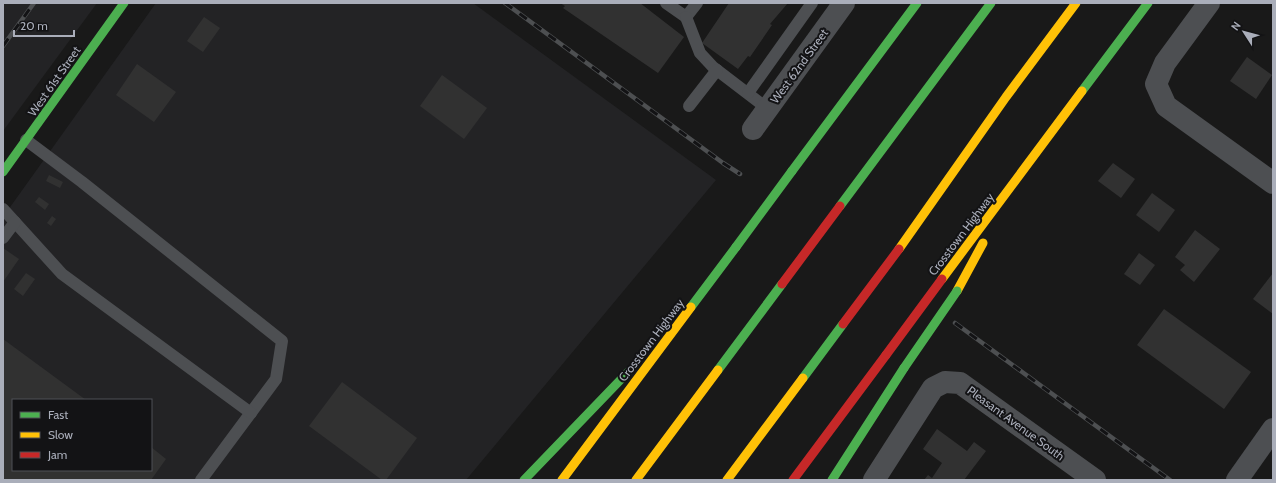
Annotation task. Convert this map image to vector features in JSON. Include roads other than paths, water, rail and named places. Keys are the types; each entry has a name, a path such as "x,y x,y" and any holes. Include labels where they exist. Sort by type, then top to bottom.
{"main road":[{"name":"West 61st Street","path":"3,172 124,3"},
{"name":"Crosstown Highway","path":"562,480 917,3"},
{"path":"636,480 991,3"},
{"path":"727,480 899,249 1006,97 1076,3"},
{"name":"Crosstown Highway","path":"793,480 1148,3"},
{"path":"832,480 904,368 957,291 1019,177"},
{"path":"524,480 692,306"}],"street":[{"name":"West 62nd Street","path":"753,129 844,3"},
{"path":"1209,3 1165,63 1156,84 1166,106 1273,183"},
{"name":"Pleasant Avenue South","path":"874,480 933,388 945,382 960,382 1095,480"},
{"path":"1237,480 1273,429"}],"lane":[{"path":"666,3 686,17 700,53 717,70 768,109"},
{"path":"686,17 697,3"},
{"path":"748,93 812,3"},
{"path":"689,106 717,70"},
{"path":"26,140 82,182 282,341 276,379 201,480"},
{"path":"3,209 62,274 251,413"},
{"path":"3,238 15,222"}],"railway":[{"path":"3,46 34,3"},
{"path":"505,3 740,174"},
{"path":"955,323 1170,480"}]}
